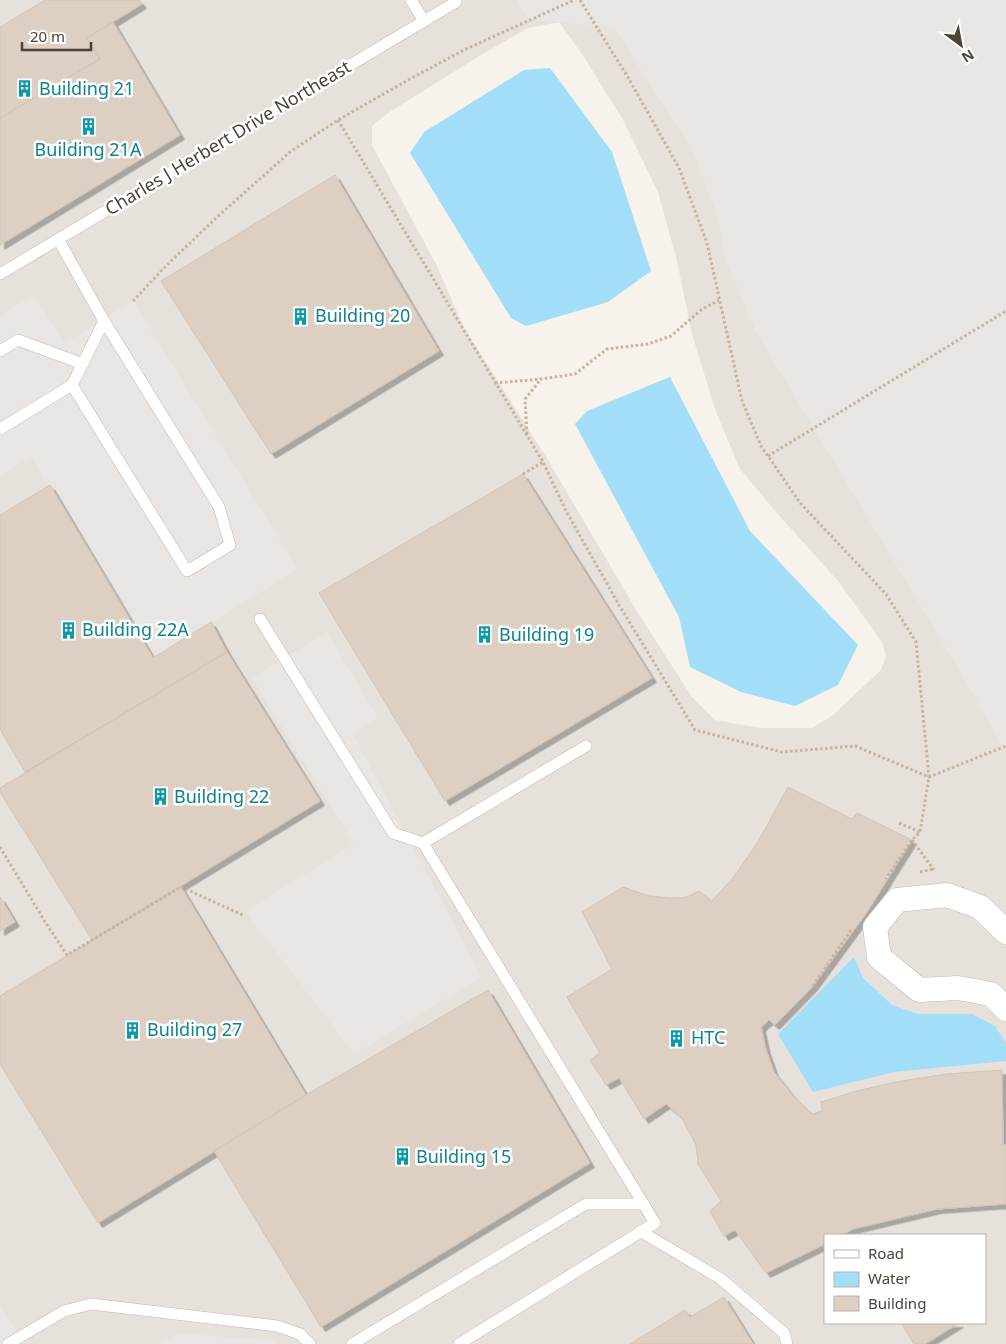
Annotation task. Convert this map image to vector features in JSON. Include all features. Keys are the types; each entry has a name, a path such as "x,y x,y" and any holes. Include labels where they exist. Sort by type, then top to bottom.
{"street":[{"path":"1006,932 980,907 947,895 897,900 875,927 879,956 919,990 958,988 991,994 1006,1009"}],"lane":[{"path":"411,0 424,21"},
{"name":"Charles J Herbert Drive Northeast","path":"0,274 456,1"},
{"path":"58,239 104,321 219,507 230,545 187,571 72,385"},
{"path":"0,429 72,385 104,321"},
{"path":"0,351 18,340 83,364"},
{"path":"260,619 393,833 424,843 655,1223 459,1344"},
{"path":"424,843 586,746"},
{"path":"352,1344 586,1204 644,1204"},
{"path":"640,1231 721,1278 784,1333 787,1344"},
{"path":"8,1344 64,1311 91,1304 277,1326 300,1334 310,1344"}],"path":[{"path":"133,301 216,218 290,152 338,120 464,50 574,0"},
{"path":"580,0 629,79 679,168 707,243 742,402 761,446 801,504 886,594 916,642 929,777 920,832 912,840 884,881"},
{"path":"338,120 544,462 566,511 619,605 695,730 782,752 855,746 929,777 1006,746"},
{"path":"495,383 575,374 607,349 648,344 671,336 702,310 719,300"},
{"path":"768,456 1006,311"},
{"path":"527,435 525,399 541,379"},
{"path":"523,474 544,462"},
{"path":"899,823 920,832"},
{"path":"0,847 46,925 67,956 180,886 245,916"},
{"path":"813,986 851,930"}],"shaded area":[{"path":"0,0 1006,0 1006,1344 0,1344","holes":["559,22 584,57 623,120 658,192 677,261 692,334 715,409 740,469 838,581 882,642 886,656 881,670 833,715 812,728 761,728 715,720 692,697 638,613 545,455 464,328 437,266 372,145 372,126 388,113 528,28"]},
{"path":"517,0 1006,0 1006,752 954,661 756,332 727,262 716,211 691,146 614,27 529,20"},
{"path":"34,295 65,343 133,301 298,569 153,658 31,457 0,475 0,315"},
{"path":"327,632 378,718 352,733 482,977 354,1054 245,911 354,844 252,678"},
{"path":"0,1305 24,1344 0,1344"},
{"path":"178,1333 277,1341 279,1344 159,1344"}],"water":[{"path":"550,68 612,152 651,271 608,302 526,326 511,318 410,153 424,132 524,70"},
{"path":"670,377 750,531 858,645 838,685 795,706 741,692 690,667 679,617 575,424 587,411"},
{"path":"854,957 863,978 892,1005 918,1014 972,1014 995,1026 1006,1043 1006,1061 894,1072 813,1092 778,1034"}],"building":[{"name":"Building 21","path":"45,0 139,0 142,4 87,38 100,59 0,118 0,27"},
{"name":"Building 21A","path":"113,22 180,135 0,245 0,118 100,59 87,38"},
{"name":"Building 20","path":"335,175 439,351 271,454 161,281"},
{"name":"Building 19","path":"523,474 652,678 445,801 319,593"},
{"name":"Building 22A","path":"50,485 153,658 211,622 227,652 25,772 0,729 0,515"},
{"name":"Building 22","path":"227,652 320,801 92,940 0,792 0,788"},
{"name":"HTC","path":"788,787 852,819 857,813 912,840 867,912 813,986 775,1025 769,1020 761,1027 766,1050 774,1072 793,1096 812,1114 822,1111 821,1102 895,1082 946,1074 1002,1070 1003,1144 1006,1145 1006,1204 937,1209 853,1229 843,1234 824,1234 824,1244 766,1273 735,1230 724,1236 710,1211 721,1201 698,1164 696,1145 682,1118 666,1104 644,1119 619,1078 606,1085 590,1060 600,1053 567,997 612,969 582,912 623,887 649,896 671,898 687,897 699,891 712,901 736,874 759,840"},
{"name":"Building 27","path":"181,887 306,1095 98,1223 0,1064 0,996"},
{"path":"0,897 15,922 0,931"},
{"name":"Building 15","path":"488,990 590,1163 321,1327 214,1151 306,1095"},
{"path":"724,1297 753,1344 630,1344 685,1310 690,1317"},
{"path":"902,1324 957,1324 925,1344 914,1344"}],"place":[{"name":"Building 21","path":"25,89"},
{"name":"Building 21A","path":"88,127"},
{"name":"Building 20","path":"301,316"},
{"name":"Building 22A","path":"68,630"},
{"name":"Building 19","path":"485,635"},
{"name":"Building 22","path":"160,797"},
{"name":"Building 27","path":"133,1030"},
{"name":"HTC","path":"677,1038"},
{"name":"Building 15","path":"402,1157"}]}
